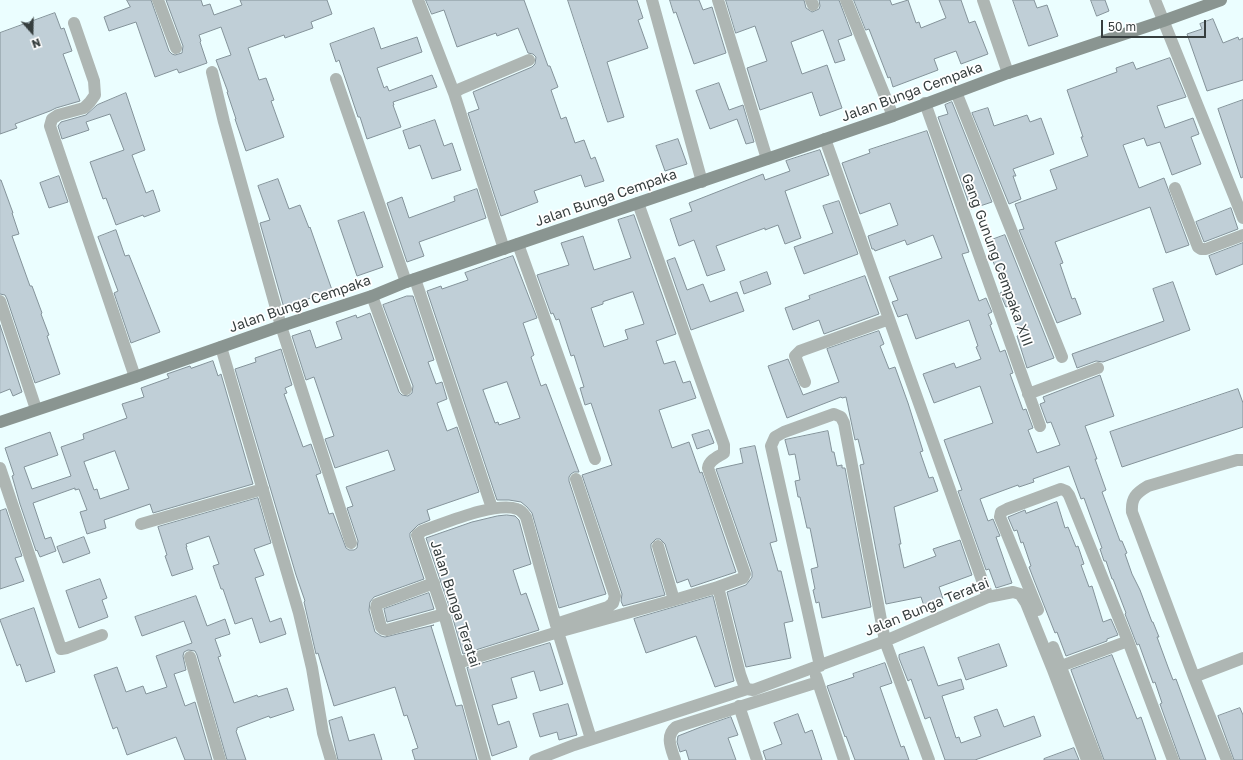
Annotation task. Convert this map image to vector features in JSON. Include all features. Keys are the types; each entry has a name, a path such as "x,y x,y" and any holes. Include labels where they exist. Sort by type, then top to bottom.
{"street":[{"path":"158,0 176,48"},
{"path":"418,0 454,93 504,249"},
{"path":"652,0 702,182"},
{"path":"718,0 767,159"},
{"path":"846,0 892,116"},
{"path":"983,0 1008,73"},
{"path":"1155,0 1243,218"},
{"name":"Jalan Bunga Cempaka","path":"0,422 372,296 410,281 892,116 1008,73 1163,21 1199,3 1221,0"},
{"path":"74,23 94,81 94,95 84,108 58,115 52,119 50,126 136,376"},
{"path":"454,93 473,83 529,60"},
{"path":"212,72 224,122 281,326 351,543"},
{"path":"336,79 492,508 517,508 522,511 526,517 557,628 591,739"},
{"path":"956,92 1062,357"},
{"name":"Gang Gunung Cempaka XIII","path":"925,103 1040,426"},
{"path":"824,139 988,598"},
{"path":"1175,188 1198,247 1201,249 1206,249 1243,235"},
{"path":"557,628 674,600 743,578 745,574 708,468 708,464 712,460 724,453 724,446 638,203"},
{"path":"518,244 595,459"},
{"path":"372,296 406,389"},
{"path":"0,301 36,409"},
{"path":"805,382 795,356 800,351 889,319"},
{"path":"221,347 299,614 312,668 323,733 331,760"},
{"path":"1028,394 1098,368"},
{"path":"844,760 818,682 817,667 771,446 775,437 784,432 834,414 840,417 844,423 885,641 929,760"},
{"path":"1227,760 1132,512 1132,504 1133,497 1139,491 1148,486 1236,460 1243,460"},
{"path":"0,468 61,649 102,635"},
{"path":"458,663 557,628 608,607 613,603 615,596 576,479"},
{"path":"141,524 263,489"},
{"path":"1097,760 1061,666 1000,518 1001,512 1007,509 1061,489 1066,491 1128,641 1173,760"},
{"name":"Jalan Bunga Teratai","path":"485,760 444,614 417,535 419,532 492,508"},
{"path":"658,546 674,600"},
{"path":"434,583 377,604 376,608 381,627 387,630 444,614"},
{"path":"718,587 740,674 747,689"},
{"name":"Jalan Bunga Teratai","path":"535,760 591,739 747,689 752,690 885,641 988,598 1013,592 1020,594 1026,603 1087,760"},
{"path":"1061,666 1128,641"},
{"path":"190,657 220,760"},
{"path":"1194,677 1243,658"},
{"path":"675,760 669,736 671,731 681,724 818,682"},
{"path":"739,706 757,760"}],"building":[{"path":"127,0 151,0 169,51 175,55 182,53 183,46 166,0 201,0 203,6 210,4 214,15 242,5 240,0 327,0 332,14 311,22 313,28 285,38 284,35 248,48 259,80 266,78 274,100 271,101 284,137 246,151 228,92 216,60 231,55 221,27 199,35 207,63 179,73 177,69 155,77 136,22 109,31 104,17 130,7"},
{"path":"426,0 524,0 548,66 550,66 558,87 551,90 561,119 566,117 575,143 584,140 591,159 595,157 604,181 585,187 581,175 534,191 538,202 501,216 468,113 479,109 473,92 532,67 535,64 536,57 533,54 528,53 518,28 497,36 496,33 457,47 444,10 432,14"},
{"path":"568,0 637,0 643,18 638,20 648,48 607,62 624,117 608,122"},
{"path":"670,0 699,0 703,10 712,7 726,53 694,64 676,12 674,13"},
{"path":"726,0 804,0 806,8 812,12 819,9 819,0 839,0 852,35 838,40 845,60 835,63 823,30 791,42 802,74 827,65 842,108 820,116 812,92 760,110 747,68 767,61 755,26 736,33"},
{"path":"854,0 890,0 892,5 908,0 916,23 919,22 921,28 946,18 939,0 961,0 969,23 975,21 988,54 961,64 956,51 934,59 938,70 893,87 869,29 866,30"},
{"path":"1013,0 1034,0 1037,8 1047,5 1058,36 1029,46"},
{"path":"1091,0 1105,0 1109,11 1097,16"},
{"path":"55,13 61,29 64,28 72,51 63,54 80,101 56,108 15,124 17,128 0,134 0,33"},
{"path":"1213,19 1223,43 1238,37 1239,40 1243,38 1243,80 1207,91 1187,34 1202,29 1200,24"},
{"path":"374,28 381,49 417,37 422,52 377,68 384,88 387,86 389,91 432,75 437,87 393,102 401,127 367,139 339,60 336,62 330,44"},
{"path":"1170,58 1186,97 1157,106 1165,128 1193,118 1199,134 1191,137 1201,164 1172,175 1160,142 1147,146 1144,138 1123,145 1139,188 1164,178 1189,245 1166,253 1150,207 1055,242 1063,263 1060,264 1072,299 1075,298 1081,314 1057,323 1019,230 1024,229 1015,204 1057,189 1050,170 1088,156 1067,90 1117,72 1116,68 1133,62 1136,69"},
{"path":"719,83 729,110 743,105 754,142 746,144 737,119 710,129 696,91"},
{"path":"126,93 145,150 132,155 146,193 153,190 160,211 144,217 143,215 116,225 106,198 103,199 90,162 124,150 110,114 86,122 89,130 62,139 58,126 61,122 86,115 97,105"},
{"path":"1243,100 1243,177 1241,178 1218,109"},
{"path":"952,102 992,202 971,209 938,117 948,114 945,105"},
{"path":"988,108 994,126 1027,115 1030,122 1041,118 1054,154 1013,169 1016,176 1013,176 1021,199 1009,204 972,113"},
{"path":"435,120 444,146 452,143 461,170 432,179 420,145 409,149 403,131"},
{"path":"927,131 969,252 962,254 979,301 986,298 992,312 988,314 992,324 990,325 1000,352 1005,350 1013,373 1010,374 1023,410 1026,409 1033,428 1028,430 1037,453 1060,445 1051,422 1047,423 1040,404 1045,402 1043,397 1100,375 1114,416 1085,426 1106,490 1102,492 1120,541 1122,541 1127,553 1125,554 1132,574 1159,637 1157,637 1173,680 1176,679 1206,760 1180,760 1160,704 1162,703 1155,682 1153,683 1139,644 1137,645 1106,561 1104,561 1100,549 1102,548 1084,498 1081,499 1069,466 1033,479 1034,482 1019,487 1018,485 980,499 988,521 993,519 1000,536 996,537 1012,583 996,588 989,569 986,570 958,491 962,490 944,440 993,423 980,386 934,403 923,374 954,363 956,368 981,359 976,347 978,346 969,320 916,339 907,314 898,317 892,302 898,300 889,277 942,258 933,235 907,245 905,240 875,251 872,249 868,236 898,225 890,203 860,214 842,163 870,153 869,150"},
{"path":"678,139 687,164 665,171 656,146"},
{"path":"820,150 829,175 785,191 801,238 785,244 778,225 765,230 765,228 716,246 725,270 707,276 694,240 679,246 670,219 692,211 689,203 763,174 765,180 790,171 786,161"},
{"path":"59,176 68,202 49,208 40,183"},
{"path":"278,179 289,209 300,205 309,228 310,227 332,290 284,308 260,223 270,220 258,186"},
{"path":"0,180 13,213 19,234 12,236 30,286 32,286 42,313 41,314 49,335 47,336 60,374 35,383 7,299 5,295 0,294"},
{"path":"477,189 486,218 419,242 424,256 407,262 387,203 402,197 409,218 455,201 454,197"},
{"path":"839,201 858,254 804,274 794,247 833,233 823,206"},
{"path":"1231,208 1238,229 1204,242 1196,222"},
{"path":"364,212 383,267 357,276 338,221"},
{"path":"634,215 676,334 656,341 664,364 675,361 683,383 690,381 696,398 659,410 672,448 689,442 700,473 702,472 736,572 691,587 688,579 677,583 665,544 660,539 656,539 651,544 651,548 665,595 623,606 621,601 622,594 582,475 612,465 591,403 585,405 580,388 584,387 574,355 571,356 559,319 556,320 553,313 551,314 537,275 569,265 561,243 583,236 594,270 631,258 618,220","holes":["633,292 644,324 625,330 628,339 604,347 591,308 603,304 603,302"]},
{"path":"116,230 125,256 129,255 160,332 131,343 114,293 118,291 98,237"},
{"path":"1005,235 1054,358 1027,368 1017,336 1020,335 1009,306 1006,307 1000,293 1004,291 986,242"},
{"path":"1243,243 1243,264 1216,275 1209,256"},
{"path":"513,256 537,318 523,323 534,355 531,357 541,386 546,384 579,472 574,472 571,474 569,481 606,594 559,608 532,513 521,502 497,500 427,291 441,286 442,289 468,280 465,273","holes":["507,382 520,418 499,425 498,422 495,423 483,390"]},
{"path":"675,258 687,290 703,284 710,302 737,292 744,311 691,330 667,261"},
{"path":"767,272 771,284 744,294 740,282"},
{"path":"865,276 879,314 824,334 819,320 793,330 785,308 810,299 809,296"},
{"path":"1173,282 1190,330 1103,362 1096,361 1077,368 1072,354 1164,321 1153,289"},
{"path":"407,296 413,296 434,360 428,362 436,384 442,382 447,399 437,403 447,431 457,427 479,492 427,510 430,520 418,525 410,533 424,579 374,597 370,602 369,610 375,632 385,637 434,625 431,626 456,706 462,705 477,760 415,760 412,750 418,748 407,715 404,716 395,687 334,706 318,653 316,654 305,601 235,369 256,362 255,358 281,349 292,385 285,388 287,393 284,394 303,447 311,444 321,473 316,475 329,514 333,513 346,548 349,550 354,550 357,548 358,541 347,508 353,506 346,487 395,470 388,450 335,468 325,439 334,436 314,377 306,380 292,336 310,330 316,348 342,339 336,322 356,315 357,318 370,313 399,392 402,395 408,396 412,393 413,386 383,305"},
{"path":"0,325 22,392 13,396 10,389 0,393"},
{"path":"879,331 884,344 880,346 889,369 895,367 923,451 920,452 929,478 933,477 938,491 894,507 904,568 936,556 933,549 960,540 972,575 939,587 943,599 924,606 921,597 886,604 860,465 864,464 858,439 855,440 846,397 841,397 787,418 768,366 788,359 803,395 839,382 827,349"},
{"path":"213,361 218,376 221,374 253,484 153,513 150,504 104,520 106,528 87,534 80,512 87,510 79,489 75,490 75,488 33,503 45,539 51,537 56,551 40,557 37,550 36,551 20,504 12,476 14,475 5,448 50,432 58,455 24,467 32,489 71,476 61,447 84,439 83,434 127,418 122,404 144,397 141,388 169,378 167,374 190,366 191,368","holes":["115,451 129,489 100,499 97,489 94,490 84,462"]},
{"path":"1238,389 1243,403 1243,427 1122,467 1110,432"},
{"path":"709,430 714,443 697,449 692,435"},
{"path":"828,431 832,452 834,452 837,466 842,465 842,468 845,468 871,607 822,618 819,602 816,603 813,590 815,589 811,569 818,567 810,528 807,528 795,481 800,480 795,454 789,455 785,440"},
{"path":"755,446 777,541 770,543 778,571 781,571 793,621 784,623 791,658 746,667 727,592 746,585 752,577 752,572 716,469 743,463 740,449"},
{"path":"258,498 271,543 254,549 264,575 255,578 270,622 281,618 286,634 260,643 252,618 235,624 213,566 219,564 209,536 186,544 193,569 172,576 165,556 167,555 158,527"},
{"path":"1057,502 1065,528 1068,527 1076,547 1078,546 1084,564 1081,565 1089,587 1092,586 1103,622 1111,619 1118,635 1107,639 1107,641 1066,656 1057,632 1055,633 1029,567 1031,566 1023,542 1021,543 1017,530 1014,531 1008,517 1025,510 1026,513"},
{"path":"6,509 22,556 15,558 24,581 0,589 0,511"},
{"path":"507,515 515,516 519,520 531,564 513,570 521,595 526,593 539,630 463,654 451,612 426,538 472,522"},
{"path":"84,537 90,553 63,563 57,547"},
{"path":"100,579 107,598 102,600 108,617 79,628 66,591"},
{"path":"429,593 434,609 387,622 384,609"},
{"path":"196,596 207,626 225,619 230,634 215,639 221,656 218,657 234,703 257,695 258,697 287,688 294,710 270,718 269,716 237,728 236,731 246,760 227,760 197,655 195,651 188,650 184,652 183,656 186,670 174,674 185,706 195,702 212,760 185,760 176,737 127,755 117,727 113,729 94,675 117,667 126,692 143,686 146,694 167,687 156,656 192,643 184,621 142,636 135,617"},
{"path":"713,596 734,681 715,687 696,636 646,653 634,619"},
{"path":"34,608 55,672 26,682 20,664 17,666 0,620"},
{"path":"550,643 563,684 540,691 534,671 511,678 517,698 492,705 498,725 509,721 517,747 492,756 467,668"},
{"path":"999,644 1007,666 966,680 958,658"},
{"path":"924,647 938,686 961,679 964,689 942,696 956,738 959,737 961,743 981,736 974,717 997,709 1004,727 1034,716 1041,736 975,760 945,760 930,717 925,719 911,679 908,681 899,658 899,655"},
{"path":"1112,655 1137,719 1141,717 1156,760 1104,760 1071,670"},
{"path":"885,663 892,683 880,687 901,747 904,746 909,760 855,760 846,736 845,737 827,686 854,677 853,674"},
{"path":"568,704 577,735 559,740 557,732 540,737 533,714"},
{"path":"1240,708 1243,715 1243,760 1234,760 1218,716"},
{"path":"798,714 805,733 812,730 822,760 766,760 763,751 782,744 774,723"},
{"path":"342,717 349,741 374,734 382,760 338,760 329,721"},
{"path":"731,717 738,735 728,738 736,760 689,760 686,750 680,752 677,742 678,736"},
{"path":"1074,748 1079,760 1044,760 1044,759"}]}
